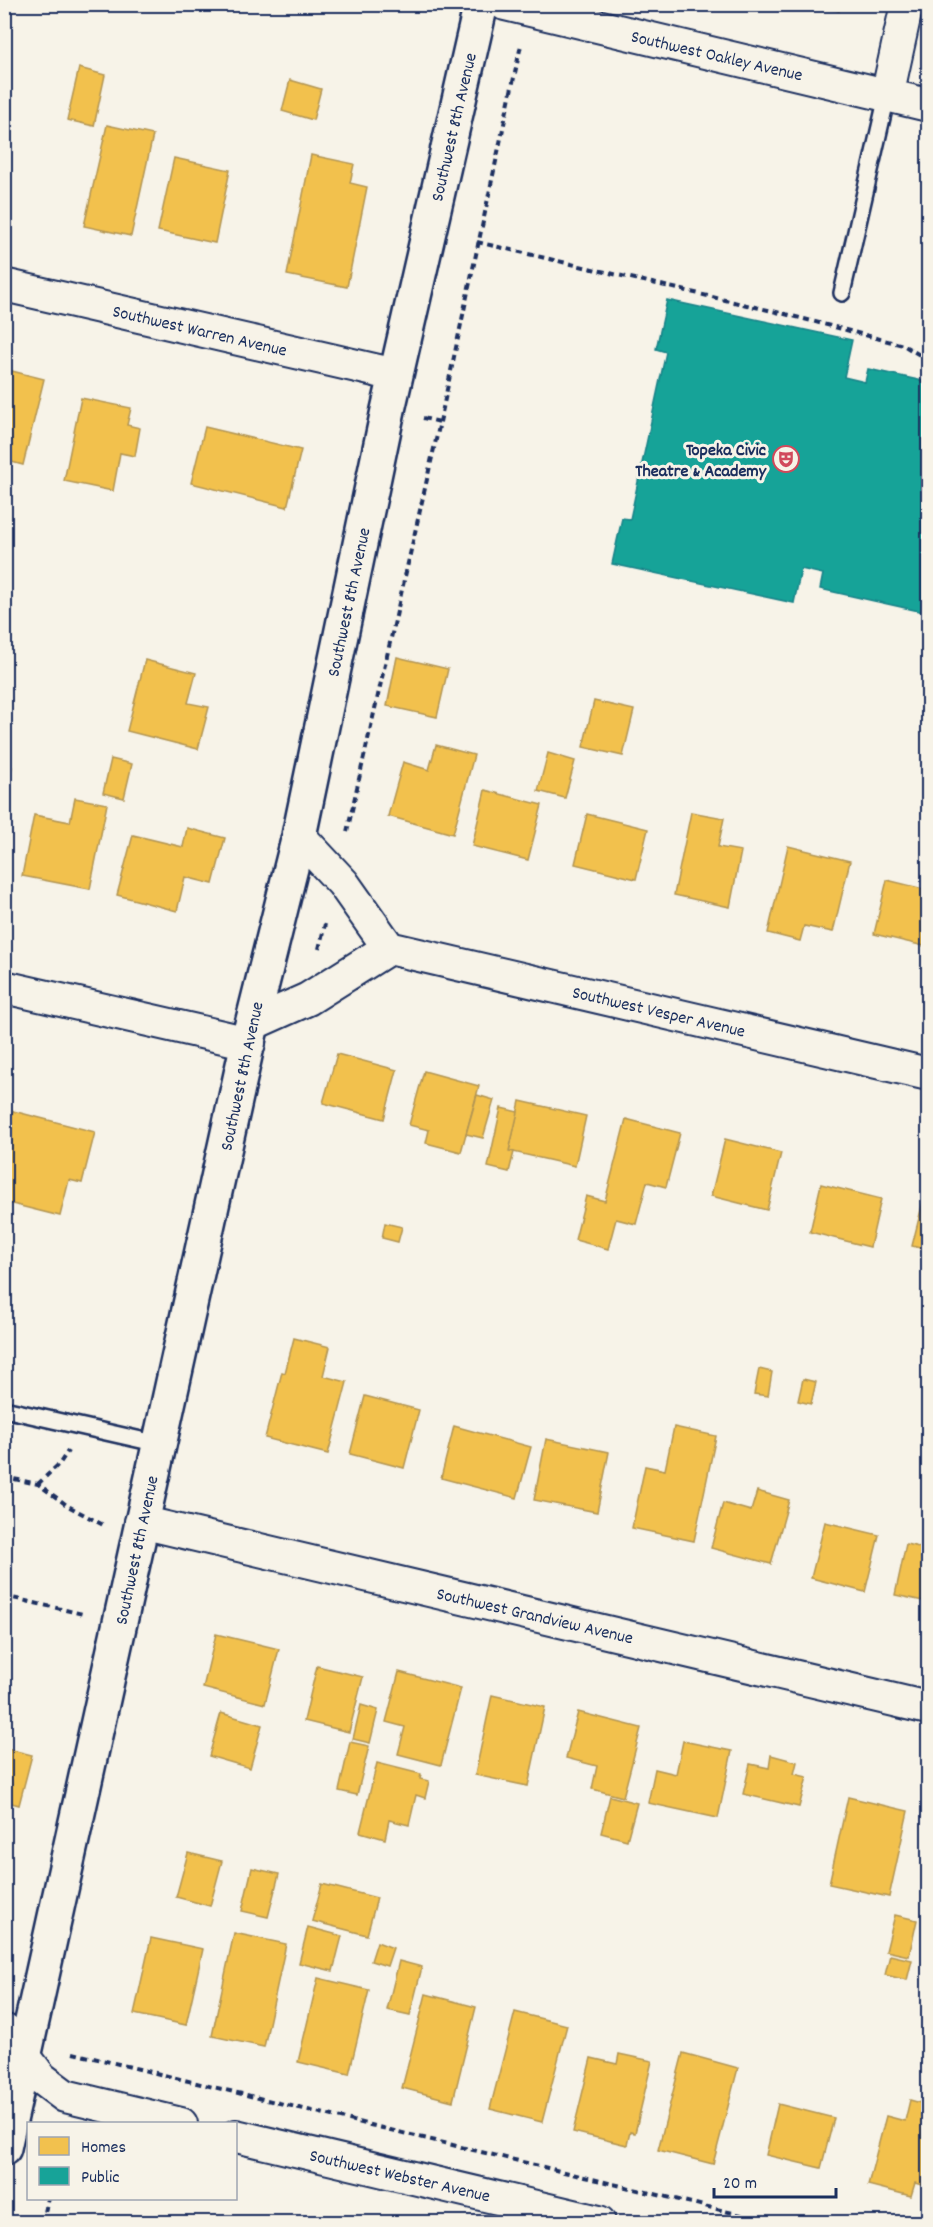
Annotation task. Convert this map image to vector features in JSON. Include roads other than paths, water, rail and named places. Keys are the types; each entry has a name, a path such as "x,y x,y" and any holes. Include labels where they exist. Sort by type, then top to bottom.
{"street":[{"name":"Southwest 8th Avenue","path":"4,2148 24,2059 126,1526 159,1444 251,1033 299,836 396,375 481,4"},
{"name":"Southwest Oakley Avenue","path":"505,4 928,105"},
{"path":"887,96 907,4"},
{"name":"Southwest Warren Avenue","path":"4,285 396,375"},
{"path":"4,987 251,1033 389,948 337,876 299,836"},
{"name":"Southwest Vesper Avenue","path":"389,948 928,1074"},
{"name":"Southwest Grandview Avenue","path":"126,1526 928,1708"},
{"path":"4,2030 24,2059 41,2078 64,2096 173,2122"},
{"name":"Southwest Webster Avenue","path":"237,2136 598,2223"}],"lane":[{"path":"842,293 887,96"},
{"path":"4,1409 159,1444"}],"place":[{"name":"Topeka Civic Theatre & Academy","path":"786,459"}]}
